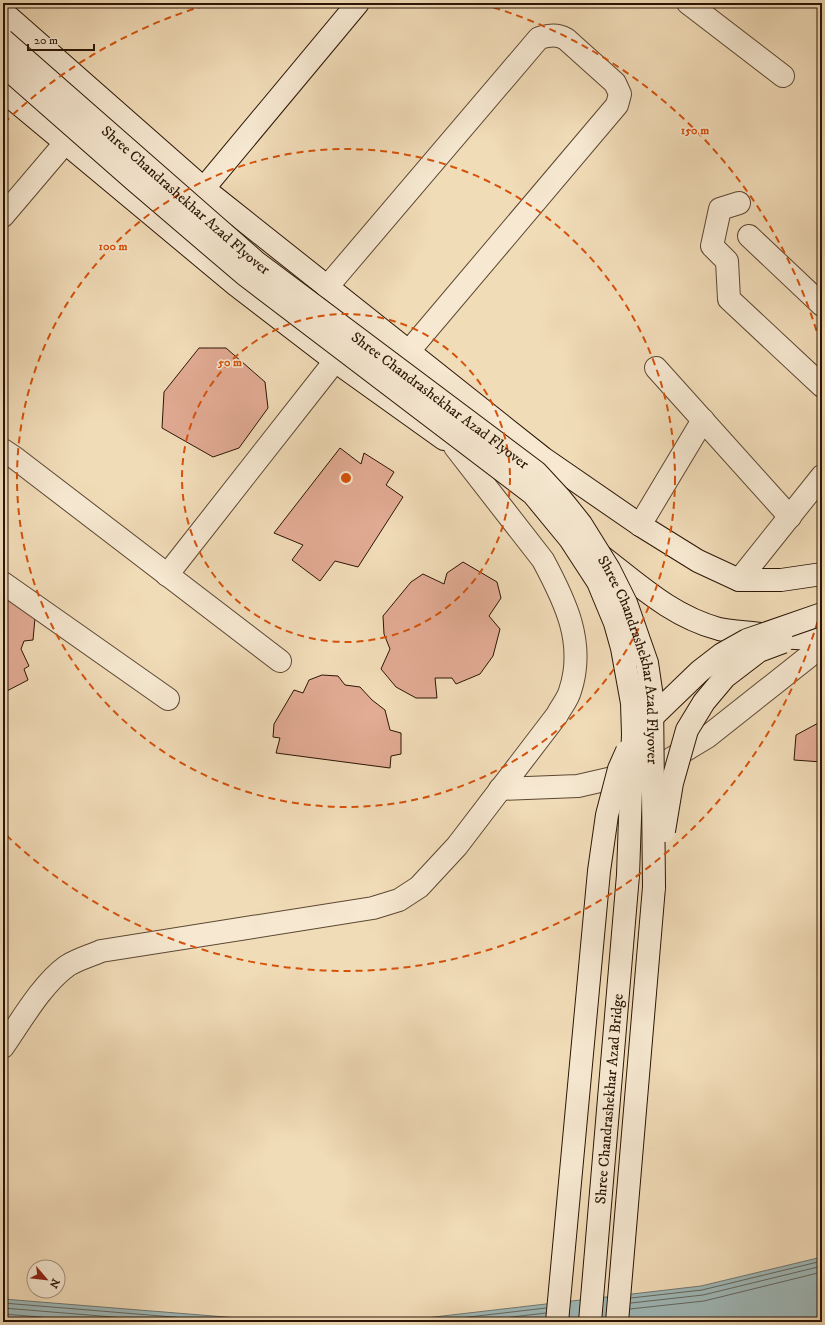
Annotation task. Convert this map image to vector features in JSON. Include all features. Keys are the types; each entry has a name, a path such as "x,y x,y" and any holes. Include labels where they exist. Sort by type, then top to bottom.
{"main road":[{"path":"168,229 358,3"},
{"path":"694,5 782,76"},
{"path":"3,12 203,188 543,458 640,525 698,561 739,580 781,580 822,574"},
{"path":"327,287 539,38 550,35 560,35 566,39 615,83 620,94 617,105 409,351"},
{"name":"Shree Chandrashekhar Azad Flyover","path":"3,40 256,262 536,472 577,519 609,569 626,603 647,663 652,697 654,887"},
{"name":"Shree Chandrashekhar Azad Flyover","path":"3,65 244,274 533,494 570,539 598,582 615,623 622,648 632,703 634,734 628,875"},
{"path":"3,91 236,285 335,361 524,495 665,605 682,615 720,629 810,639 822,638"},
{"path":"3,216 65,143"},
{"path":"739,203 720,209 712,246 727,261 729,298 822,386"},
{"path":"749,236 822,304"},
{"path":"167,575 335,361"},
{"path":"656,368 790,517"},
{"path":"640,525 703,420"},
{"path":"3,1046 52,980 67,967 81,959 102,951 373,908 399,900 419,888 457,846 557,715 570,692 576,664 576,644 569,615 543,560 455,447"},
{"path":"3,450 280,661"},
{"path":"739,580 822,476"},
{"path":"3,583 168,699"},
{"path":"557,1322 599,871 607,815 619,768 626,752 645,724 700,671 722,654 747,640 822,614"},
{"path":"654,887 672,783 687,730 704,702 725,677 759,651 822,628"},
{"path":"500,789 578,786 656,768 706,737 822,646"},
{"name":"Shree Chandrashekhar Azad Bridge","path":"590,1322 628,875"},
{"name":"Shree Chandrashekhar Azad Bridge","path":"617,1322 654,887"}],"water":[{"path":"822,1257 822,1322 391,1322 701,1286"},
{"path":"3,1299 238,1318 263,1322 3,1322"}],"building":[{"path":"199,348 226,348 265,382 268,408 239,448 213,457 162,428 164,392"},
{"path":"340,448 361,464 364,453 394,472 386,485 403,497 358,567 335,561 320,581 292,560 303,545 274,533"},
{"path":"463,562 497,582 501,598 489,616 500,629 493,656 480,674 456,684 452,678 435,678 437,698 416,698 396,687 381,669 390,649 384,634 383,616 411,582 423,574 444,584 447,573"},
{"path":"5,599 32,608 29,615 35,618 33,640 24,641 21,649 29,666 24,669 28,680 3,693 3,600"},
{"path":"322,675 338,676 345,685 360,687 372,700 385,710 390,730 401,733 401,754 391,756 390,768 276,753 280,738 273,737 274,724 294,690 303,693 309,680"},
{"path":"822,721 822,762 794,760 796,735"}]}
